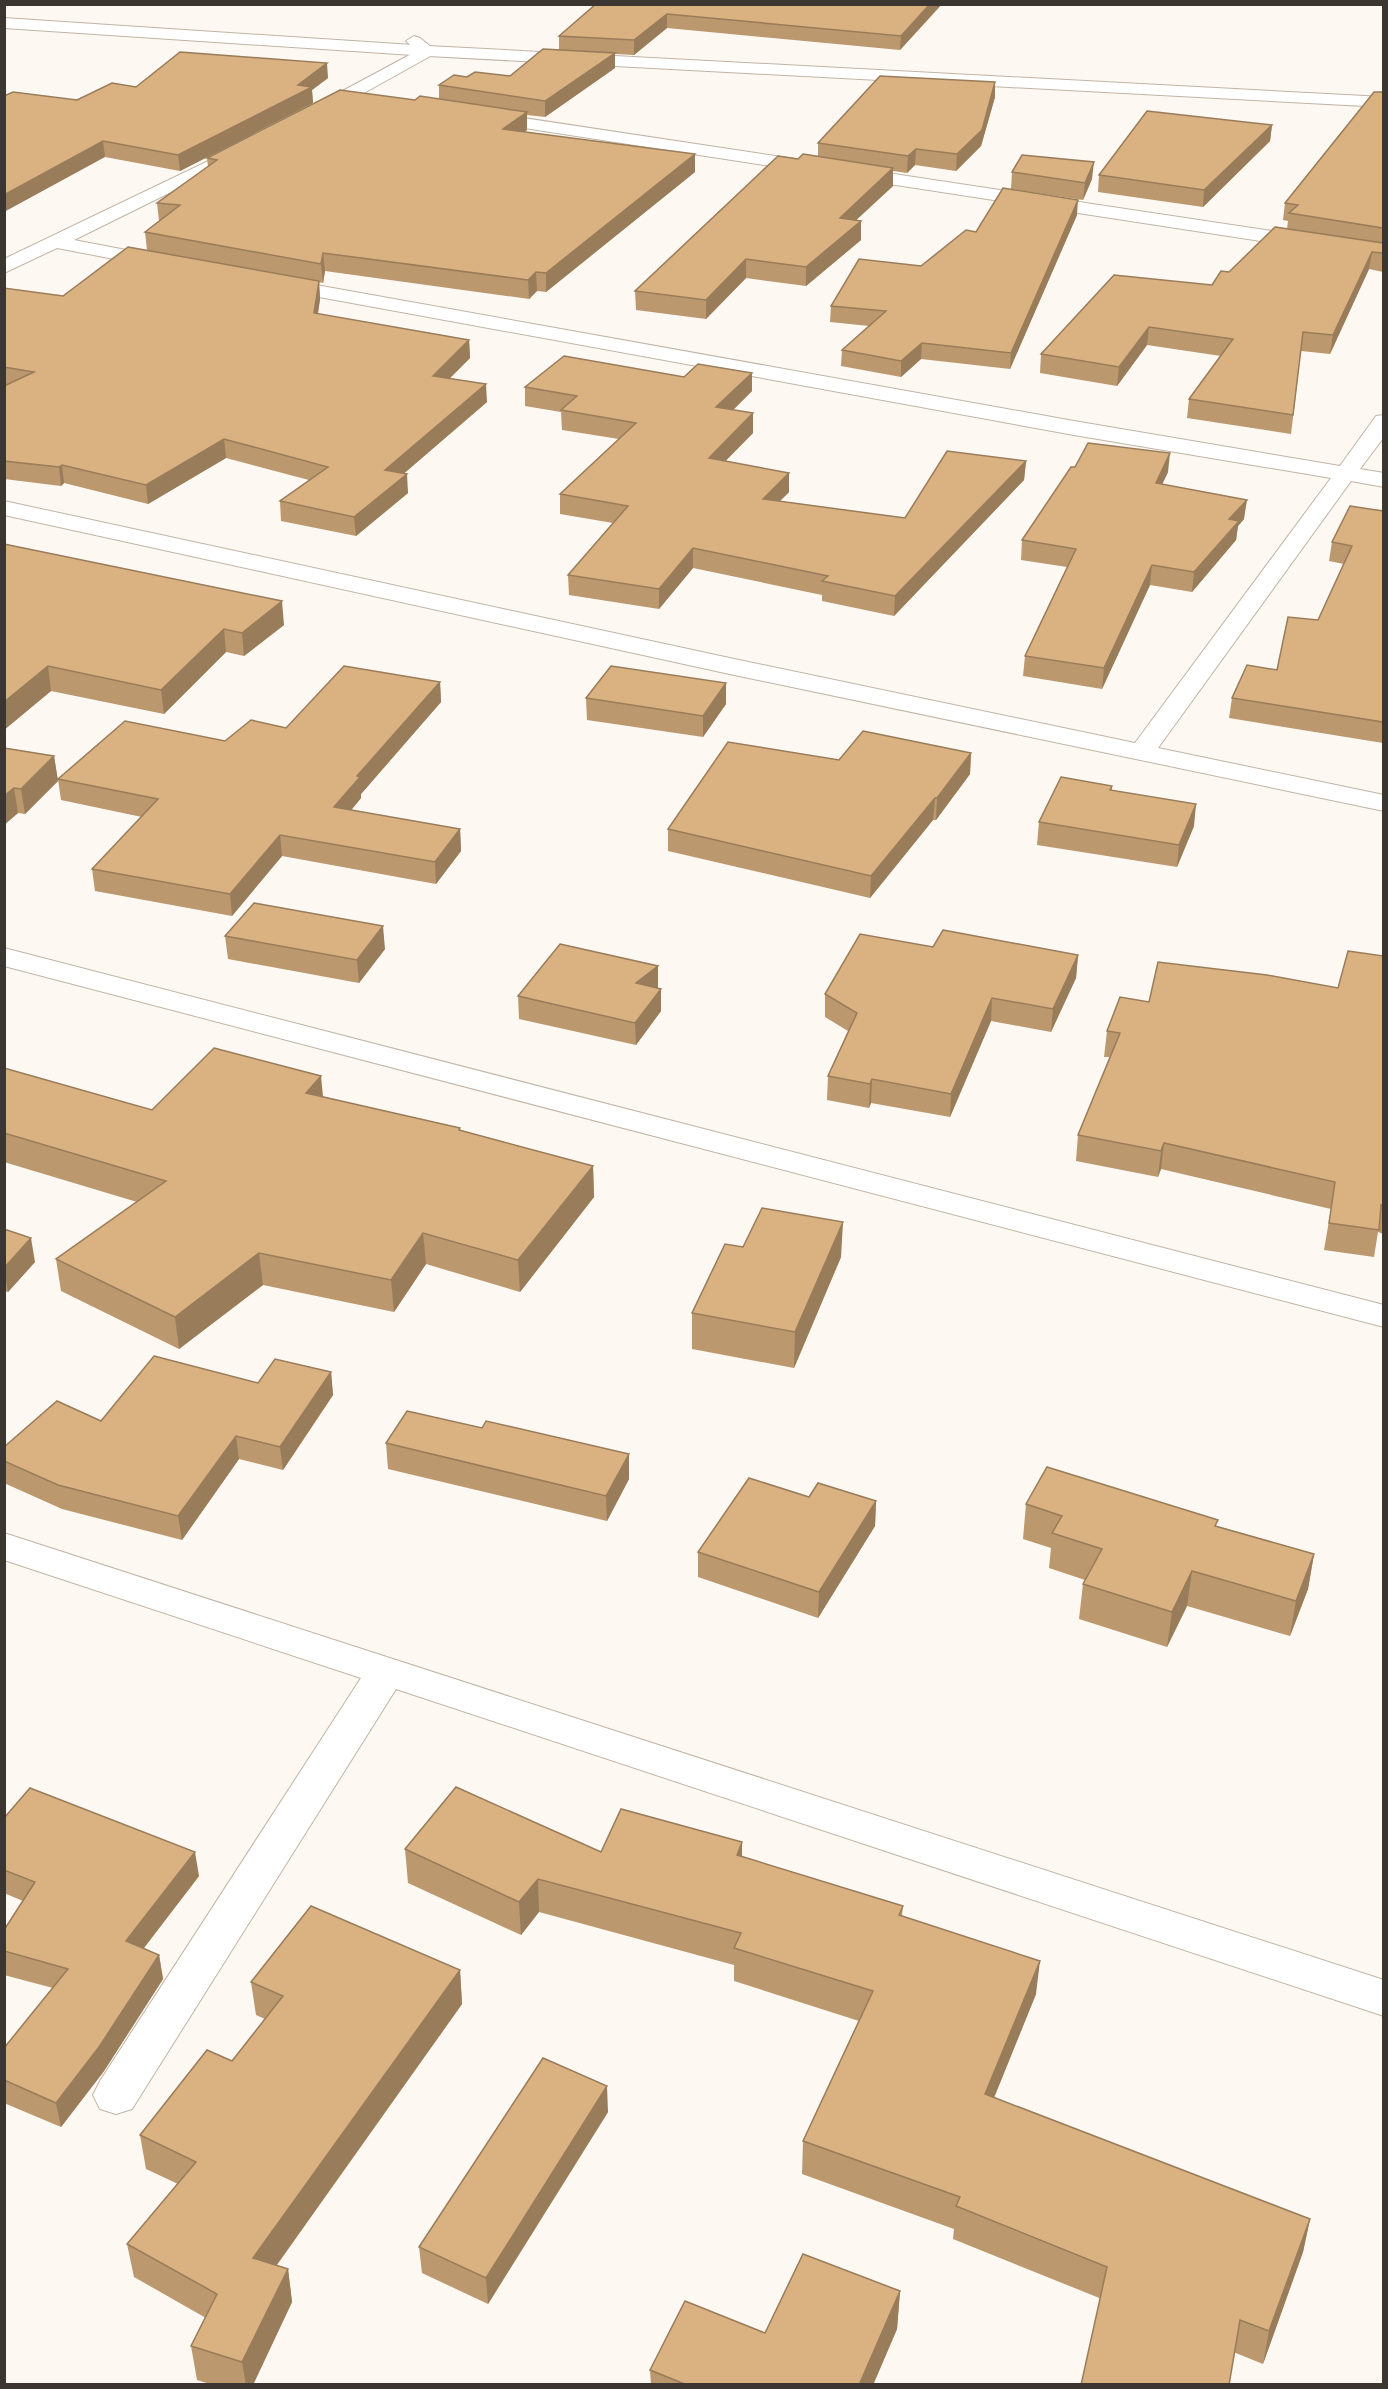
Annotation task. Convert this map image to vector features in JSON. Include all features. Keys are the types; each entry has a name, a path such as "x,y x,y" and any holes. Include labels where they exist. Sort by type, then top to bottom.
{"street":[{"path":"4,15 421,46 1383,93"},
{"path":"4,23 1383,102"},
{"path":"301,120 349,95 421,46"},
{"path":"349,95 372,99"},
{"path":"464,113 1383,254"},
{"path":"4,267 262,140"},
{"path":"54,242 181,266"},
{"path":"262,281 1074,428 1383,480"},
{"path":"1142,751 1383,421"},
{"path":"4,508 725,665 1383,803"},
{"path":"4,957 1383,1317"},
{"path":"4,1546 1383,1998"},
{"path":"116,2094 386,1672"}],"building":[{"path":"596,4 930,4 901,36 667,14 634,40 559,36"},
{"path":"543,49 615,53 545,101 439,85 454,75 467,77 475,72 510,76"},
{"path":"180,52 327,63 298,85 312,87 178,155 103,141 4,195 4,96 13,92 77,100 112,83 136,87"},
{"path":"880,76 995,82 982,130 957,154 916,149 908,156 818,143"},
{"path":"340,90 415,100 420,96 527,112 503,129 695,154 546,273 536,272 528,280 323,253 321,264 145,232 180,205 157,203 217,160 207,158"},
{"path":"1374,92 1383,92 1383,228 1289,213 1298,205 1285,203"},
{"path":"1147,111 1272,125 1204,190 1099,175"},
{"path":"803,154 893,168 840,218 861,221 806,267 746,259 706,300 635,291 778,156 798,159"},
{"path":"1022,155 1094,162 1085,183 1012,172"},
{"path":"1003,188 1078,200 1011,353 922,343 901,361 842,350 886,311 831,306 859,259 921,266 966,230 976,232"},
{"path":"1275,227 1383,243 1383,253 1372,252 1333,335 1303,332 1293,415 1189,399 1233,339 1149,327 1119,367 1041,354 1114,275 1212,285 1221,271 1229,272"},
{"path":"128,247 319,281 314,313 469,340 433,376 486,384 385,470 407,474 354,517 280,501 328,467 224,439 146,485 62,465 59,467 4,461 4,386 34,372 4,367 4,288 63,296"},
{"path":"564,356 684,377 698,364 752,373 716,407 753,413 709,458 789,473 763,499 905,518 947,451 1026,461 895,596 822,581 828,576 693,548 659,589 568,575 628,506 560,494 636,423 561,410 577,396 525,387"},
{"path":"1088,443 1170,453 1156,483 1247,500 1229,519 1239,521 1194,572 1152,565 1104,668 1025,656 1076,549 1022,540 1071,467 1075,467"},
{"path":"1350,506 1383,511 1383,722 1232,698 1247,665 1277,670 1288,617 1318,620 1352,546 1332,542"},
{"path":"4,544 282,601 242,633 224,629 161,690 48,666 4,702"},
{"path":"344,666 440,682 357,776 360,777 334,807 460,829 435,862 280,835 230,894 92,869 158,799 58,779 125,721 225,741 251,720 286,728"},
{"path":"611,666 726,683 703,716 586,698"},
{"path":"863,731 971,753 937,798 871,876 668,829 728,742 839,760"},
{"path":"4,748 54,756 21,789 14,788 4,796"},
{"path":"1061,777 1112,786 1110,790 1196,804 1179,845 1039,822"},
{"path":"254,903 383,926 357,960 225,936"},
{"path":"943,930 1078,955 1053,1009 992,998 951,1094 872,1079 870,1084 828,1076 857,1013 825,994 860,934 933,947"},
{"path":"560,944 658,966 636,983 661,989 635,1023 518,996"},
{"path":"1348,951 1383,956 1383,1206 1381,1205 1379,1230 1329,1223 1335,1182 1164,1143 1161,1151 1078,1135 1120,1033 1107,1031 1120,997 1149,1002 1158,962 1267,975 1338,988"},
{"path":"214,1048 321,1076 306,1093 460,1128 459,1130 593,1166 518,1260 423,1233 391,1280 259,1253 175,1317 56,1259 166,1181 4,1133 4,1068 152,1110"},
{"path":"762,1208 843,1222 795,1332 692,1313 725,1244 743,1247"},
{"path":"4,1229 31,1238 4,1268"},
{"path":"154,1356 258,1383 275,1359 331,1372 280,1447 236,1436 178,1516 58,1485 4,1461 4,1447 57,1401 101,1421"},
{"path":"407,1411 482,1428 486,1421 629,1454 606,1496 386,1443"},
{"path":"1047,1467 1218,1520 1215,1526 1314,1554 1296,1601 1192,1571 1172,1612 1083,1584 1102,1549 1052,1533 1062,1516 1026,1504"},
{"path":"749,1478 809,1497 818,1483 876,1501 819,1592 698,1552"},
{"path":"456,1787 601,1852 621,1809 742,1842 737,1855 903,1906 899,1915 1040,1961 985,2094 1310,2219 1269,2331 1240,2320 1229,2385 1081,2385 1107,2267 956,2206 960,2197 803,2141 873,1991 734,1948 741,1933 538,1879 519,1902 405,1849"},
{"path":"30,1788 195,1852 126,1941 159,1955 99,2047 56,2103 4,2080 4,2048 68,1969 4,1951 4,1930 35,1882 4,1870 4,1818"},
{"path":"311,1906 460,1970 253,2258 288,2269 242,2362 191,2346 217,2294 127,2244 196,2162 140,2135 207,2050 232,2061 283,1996 251,1982"},
{"path":"543,2058 607,2086 486,2278 419,2247"},
{"path":"803,2254 900,2291 859,2385 687,2385 650,2370 685,2301 765,2333"}]}
